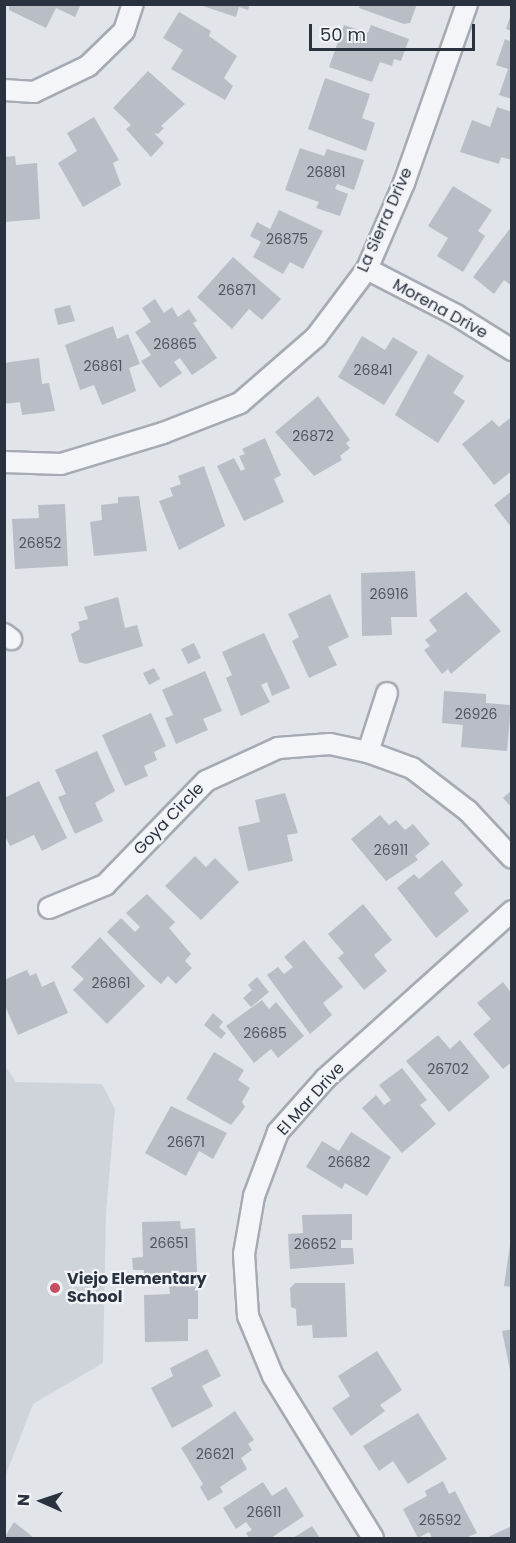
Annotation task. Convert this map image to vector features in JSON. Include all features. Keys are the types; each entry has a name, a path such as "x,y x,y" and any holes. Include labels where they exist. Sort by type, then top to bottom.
{"street":[{"path":"4,90 34,92 88,66 124,31 133,4"},
{"name":"La Sierra Drive","path":"4,462 62,464 163,433 240,403 316,338 367,269 404,183 466,4"},
{"name":"Morena Drive","path":"367,269 456,315 512,350"},
{"path":"368,752 387,693"},
{"name":"Goya Circle","path":"49,909 105,885 206,781 278,748 330,744 368,752 412,768 468,811 512,858"},
{"name":"El Mar Drive","path":"373,1539 273,1376 248,1316 244,1254 254,1196 278,1132 326,1078 512,911"}],"shaded area":[{"name":"Viejo Elementary School","path":"5,1066 16,1082 102,1084 115,1109 106,1213 103,1363 33,1404 5,1477"}],"building":[{"path":"9,4 81,4 75,17 56,8 46,28 9,10"},
{"path":"197,4 250,4 248,10 239,7 236,17"},
{"path":"360,4 417,4 410,23 404,24 359,8"},
{"path":"179,12 211,31 209,36 237,56 224,78 233,86 225,100 171,69 183,50 163,38"},
{"path":"512,14 512,31 506,29"},
{"path":"344,25 368,33 371,25 409,39 401,61 394,59 392,66 380,62 372,82 329,67"},
{"path":"505,39 512,42 512,99 499,95 508,69 496,65"},
{"path":"148,71 185,104 161,126 164,128 158,134 154,133 164,143 151,157 126,129 131,125 113,108"},
{"path":"325,78 370,94 362,118 375,123 366,151 308,129"},
{"path":"497,107 512,112 512,160 501,157 499,164 460,152 472,120 490,127"},
{"path":"94,117 119,160 113,163 121,185 83,207 58,163 77,151 67,133"},
{"path":"300,148 324,156 327,149 364,160 354,190 337,184 335,189 348,194 340,216 316,208 319,202 285,190"},
{"path":"15,156 16,165 37,163 40,219 4,222 4,157"},
{"path":"453,186 492,210 478,231 485,236 463,272 437,256 448,238 428,226"},
{"path":"279,210 323,231 303,269 290,262 283,274 253,257 261,242 250,236 257,222 270,229"},
{"path":"512,226 512,286 504,280 494,294 473,277"},
{"path":"233,257 281,299 262,320 249,309 232,329 197,297"},
{"path":"155,299 164,313 172,307 178,317 189,309 197,321 193,323 217,358 192,375 180,358 174,362 182,373 160,388 141,361 151,355 135,332 151,322 142,308"},
{"path":"70,305 75,321 58,325 54,309"},
{"path":"113,326 117,339 128,334 140,364 129,368 136,391 102,405 94,385 80,390 65,345"},
{"path":"362,336 385,350 393,337 418,352 384,405 338,377"},
{"path":"428,354 464,376 453,393 465,401 438,443 395,415"},
{"path":"39,358 42,384 49,383 55,411 22,415 20,402 4,404 4,363"},
{"path":"318,396 350,440 346,443 350,448 340,456 342,460 314,476 275,432"},
{"path":"510,418 512,471 494,485 462,444 492,420 499,427"},
{"path":"265,438 281,475 274,479 284,502 244,521 217,466 234,458 241,471 245,469 239,456 245,454 242,449"},
{"path":"204,466 225,526 179,550 159,501 173,496 170,488 181,484 178,476"},
{"path":"512,491 512,528 494,505"},
{"path":"139,496 147,551 94,556 90,522 102,520 101,505 118,503 118,497"},
{"path":"65,504 68,566 15,569 12,519 39,518 38,505"},
{"path":"415,571 417,617 391,617 392,635 362,636 361,573"},
{"path":"466,592 501,631 451,674 448,669 442,674 424,650 430,646 425,640 437,631 429,620"},
{"path":"330,594 349,637 328,647 337,665 309,678 292,641 299,637 288,614"},
{"path":"118,597 125,628 137,625 143,646 86,664 79,662 71,634 80,629 78,622 88,619 84,607"},
{"path":"264,633 290,688 272,696 267,682 261,685 270,702 241,716 226,678 232,675 222,652"},
{"path":"194,643 201,658 188,664 181,649"},
{"path":"154,668 160,679 149,685 143,673"},
{"path":"205,671 222,711 203,719 208,730 176,744 165,718 173,715 162,690"},
{"path":"444,691 486,694 486,703 511,705 507,751 461,747 463,725 442,723"},
{"path":"151,713 166,746 154,752 157,760 144,766 148,776 125,786 102,735"},
{"path":"97,751 115,791 95,803 103,821 75,834 58,797 66,794 55,770"},
{"path":"39,781 67,838 42,851 34,835 10,846 4,834 4,798"},
{"path":"512,790 512,808 503,798"},
{"path":"285,793 298,833 287,835 293,861 248,871 238,827 260,822 255,800"},
{"path":"380,815 389,825 396,820 405,830 413,824 430,844 415,856 418,860 386,881 351,839"},
{"path":"195,856 206,867 215,858 239,882 201,920 165,886"},
{"path":"442,860 463,885 454,893 469,911 436,938 397,888 414,874 419,879"},
{"path":"147,894 175,922 169,928 191,954 185,961 192,968 176,984 168,976 161,984 107,932 121,918 135,932 140,927 126,913"},
{"path":"363,904 392,940 374,955 387,971 364,990 338,958 344,953 328,934"},
{"path":"100,937 145,986 107,1024 73,990 84,979 71,967"},
{"path":"304,940 343,987 323,1003 332,1015 310,1034 267,975 278,967 284,974 293,967 284,957"},
{"path":"27,970 30,976 36,973 42,987 54,981 68,1013 18,1035 4,1004 4,980"},
{"path":"257,977 269,992 251,1007 243,998 252,990 248,985"},
{"path":"503,982 512,994 512,1062 503,1069 473,1034 491,1019 477,1003"},
{"path":"262,1000 269,1009 276,1002 304,1036 278,1058 271,1049 254,1063 226,1026"},
{"path":"213,1013 223,1022 219,1027 226,1033 221,1039 204,1025"},
{"path":"438,1035 450,1049 460,1040 490,1077 449,1112 406,1061"},
{"path":"214,1052 244,1070 238,1080 250,1088 242,1102 245,1107 231,1125 186,1099"},
{"path":"402,1068 427,1100 420,1105 436,1124 402,1153 362,1108 376,1095 384,1105 391,1100 379,1085"},
{"path":"171,1106 227,1133 213,1159 199,1151 186,1176 145,1153"},
{"path":"351,1132 391,1157 367,1196 345,1183 342,1189 306,1167 322,1141 339,1151"},
{"path":"352,1214 352,1240 341,1240 341,1248 353,1248 354,1264 290,1269 288,1234 303,1233 302,1215"},
{"path":"180,1221 181,1229 195,1228 197,1272 144,1274 144,1270 133,1270 132,1258 143,1257 142,1222"},
{"path":"510,1245 512,1245 512,1287 504,1286"},
{"path":"198,1283 198,1319 188,1319 188,1341 145,1342 144,1295 170,1294 169,1284"},
{"path":"295,1283 345,1283 347,1337 313,1338 312,1325 297,1326 296,1309 291,1307 290,1288"},
{"path":"512,1329 512,1370 510,1370 502,1331"},
{"path":"207,1349 221,1376 202,1386 213,1406 172,1428 151,1388 173,1376 170,1368"},
{"path":"377,1351 402,1390 380,1405 385,1411 351,1436 332,1408 350,1396 338,1376"},
{"path":"235,1411 254,1440 248,1444 252,1450 241,1458 247,1469 220,1487 223,1492 208,1501 200,1487 203,1484 181,1448"},
{"path":"418,1413 447,1459 408,1484 393,1461 379,1471 363,1446"},
{"path":"443,1481 449,1494 455,1491 477,1533 466,1538 432,1538 429,1532 418,1538 403,1509 427,1496 425,1491"},
{"path":"263,1482 272,1496 286,1487 304,1516 271,1538 249,1538 246,1533 252,1530 246,1522 236,1529 223,1508"},
{"path":"14,1522 34,1538 4,1538"},
{"path":"312,1526 320,1538 293,1538"},
{"path":"512,1526 512,1538 488,1537"}],"place":[{"name":"Viejo Elementary School","path":"55,1288"}]}
